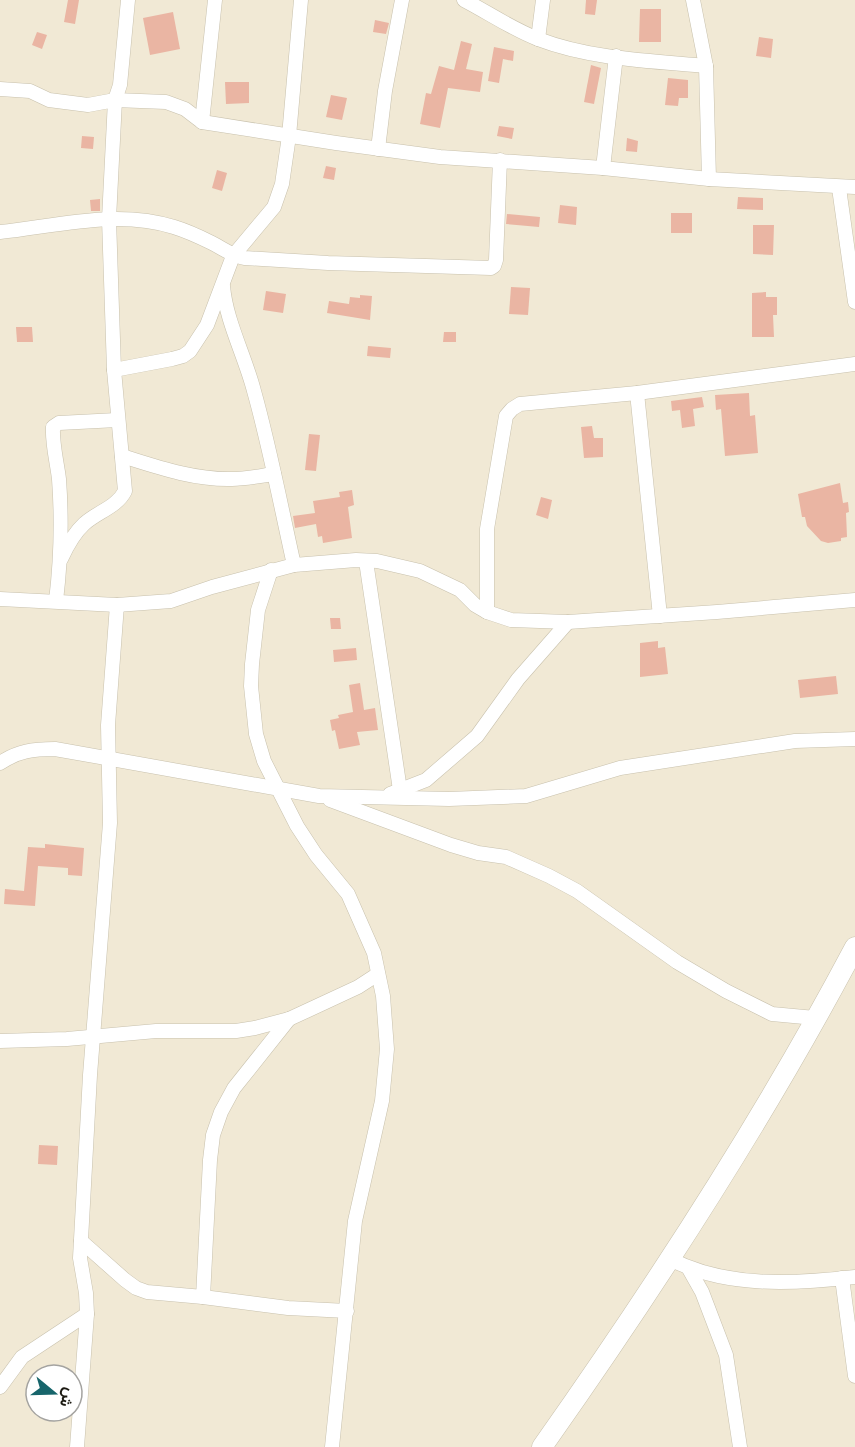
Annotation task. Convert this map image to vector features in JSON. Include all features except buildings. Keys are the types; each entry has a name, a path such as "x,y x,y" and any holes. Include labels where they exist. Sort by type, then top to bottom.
{"street":[{"path":"61,559 84,524 122,497 125,484 117,420 109,219 116,100 120,85 128,0"},
{"path":"202,122 215,0"},
{"path":"114,370 172,359 190,351 207,325 233,256 274,207 282,184 289,136 301,0"},
{"path":"378,149 385,91 402,0"},
{"path":"464,0 538,39 616,56 706,66"},
{"path":"538,39 543,0"},
{"path":"693,0 706,66 709,179"},
{"path":"603,168 616,56"},
{"path":"0,89 30,91 49,100 88,105 116,100 166,102 185,109 202,122 440,157 603,168 709,179 838,188 855,187"},
{"path":"0,232 79,220 109,219 174,227 212,243 233,256 328,263 493,267 496,260 500,160"},
{"path":"838,188 855,302"},
{"path":"222,282 225,307 254,390 294,565"},
{"path":"487,612 487,529 506,416 512,409 520,404 637,393 855,364"},
{"path":"637,393 660,616"},
{"path":"56,601 61,559 59,479 53,427 59,423 117,420"},
{"path":"122,456 165,469 219,479 274,474"},
{"path":"366,561 400,790"},
{"path":"0,598 117,604 171,601 212,587 294,565 366,561 393,565 430,576 460,590 475,605 487,612 511,620 568,622 855,600"},
{"path":"272,570 258,610 252,664 251,686 256,734 264,761 297,826 316,855 348,894 366,932 383,996 387,1048 382,1101 355,1221 332,1447"},
{"path":"77,1447 87,1314 86,1293 80,1266 81,1241 93,1035 110,823 108,725 117,604"},
{"path":"383,797 426,780 477,736 518,679 568,622"},
{"path":"319,796 449,799 526,796 620,768 795,741 855,739"},
{"path":"0,763 16,753 55,749 319,796 451,845 478,853 506,857 578,891 677,962 726,991 772,1014 815,1018"},
{"path":"542,1447 605,1358 744,1142 815,1018 850,970 855,947"},
{"path":"0,1041 67,1039 156,1031 236,1031 289,1019 358,987 378,974"},
{"path":"203,1297 213,1135 221,1112 234,1088 289,1019"},
{"path":"81,1241 136,1288 153,1293 288,1308 347,1311"},
{"path":"670,1259 689,1269 755,1282 848,1277 855,1376"},
{"path":"689,1269 702,1293 726,1355 740,1447"},
{"path":"0,1387 12,1368 27,1353 87,1314"}]}
